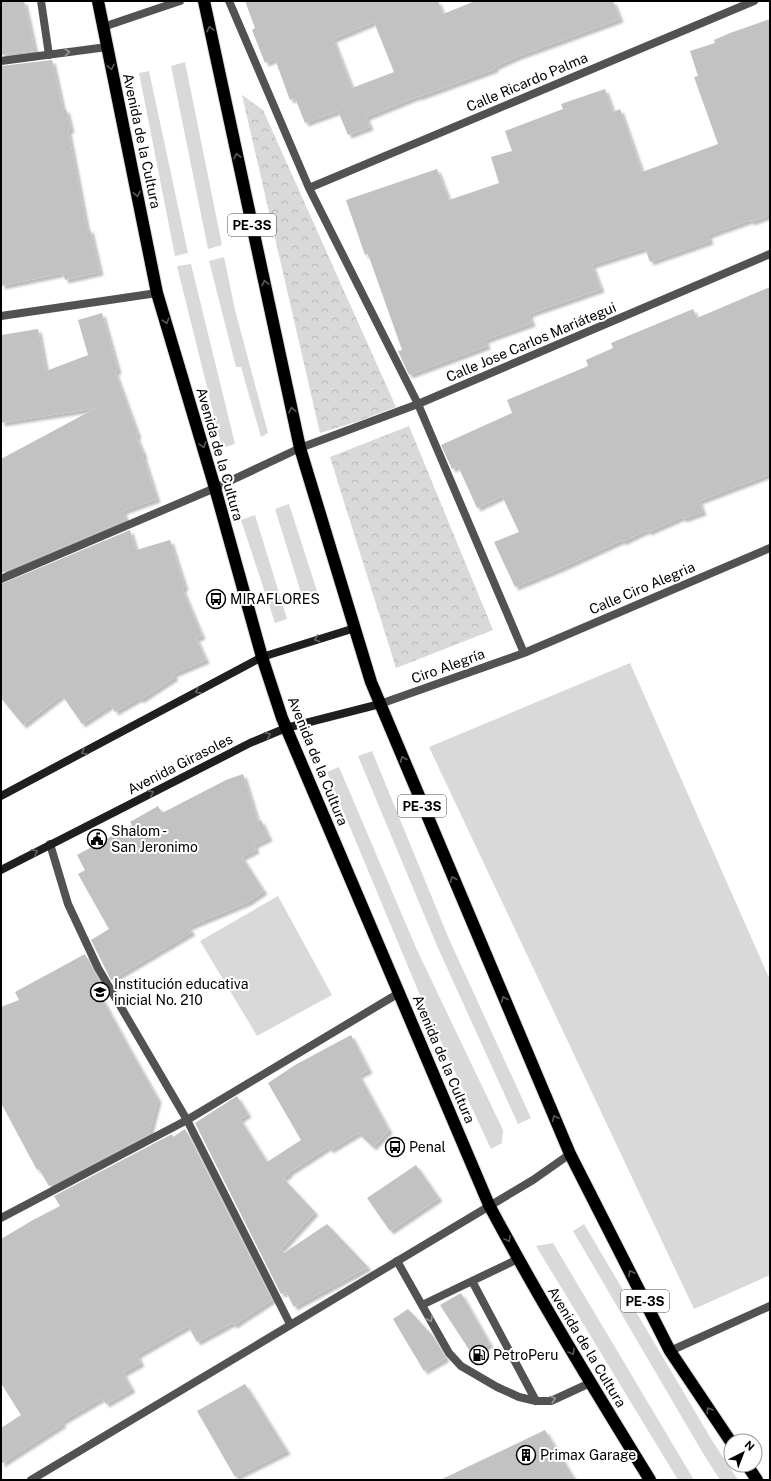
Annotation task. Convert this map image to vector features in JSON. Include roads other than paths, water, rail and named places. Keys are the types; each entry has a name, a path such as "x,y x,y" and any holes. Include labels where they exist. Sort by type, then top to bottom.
{"highway":[{"name":"Avenida de la Cultura","path":"98,1 157,293 215,488 262,656 286,728 489,1205 518,1259 590,1383 650,1480"},
{"name":"PE-3S","path":"204,1 300,448 371,682 570,1154 670,1351 725,1433"}],"street":[{"path":"41,1 49,55"},
{"path":"103,27 180,1"},
{"path":"229,1 310,188 418,404 524,653"},
{"name":"Calle Ricardo Palma","path":"310,188 754,1"},
{"path":"1,61 107,47"},
{"name":"Calle Jose Carlos Mariátegui","path":"1,579 215,488 300,448 418,404 770,254"},
{"path":"1,316 157,293"},
{"name":"Calle Ciro Alegria","path":"524,653 770,548"},
{"path":"1,796 262,656 354,628"},
{"name":"Ciro Alegría","path":"380,704 524,653"},
{"name":"Avenida Girasoles","path":"1,870 250,743 286,728 380,704"},
{"path":"50,844 68,904 98,968 187,1120 290,1324"},
{"path":"1,1218 187,1120 399,993"},
{"path":"31,1480 533,1180 570,1154"},
{"path":"422,1305 518,1259"},
{"path":"397,1261 449,1353 461,1366 497,1388 519,1397 536,1401 552,1401 590,1383"},
{"path":"472,1281 536,1401"},
{"path":"670,1351 770,1306"}],"place":[{"name":"MIRAFLORES","path":"216,599"},
{"name":"Shalom - San Jeronimo","path":"97,839"},
{"name":"Institución educativa inicial No. 210","path":"100,992"},
{"name":"Penal","path":"395,1147"},
{"name":"PetroPeru","path":"479,1355"},
{"name":"Primax Garage","path":"526,1455"}]}
